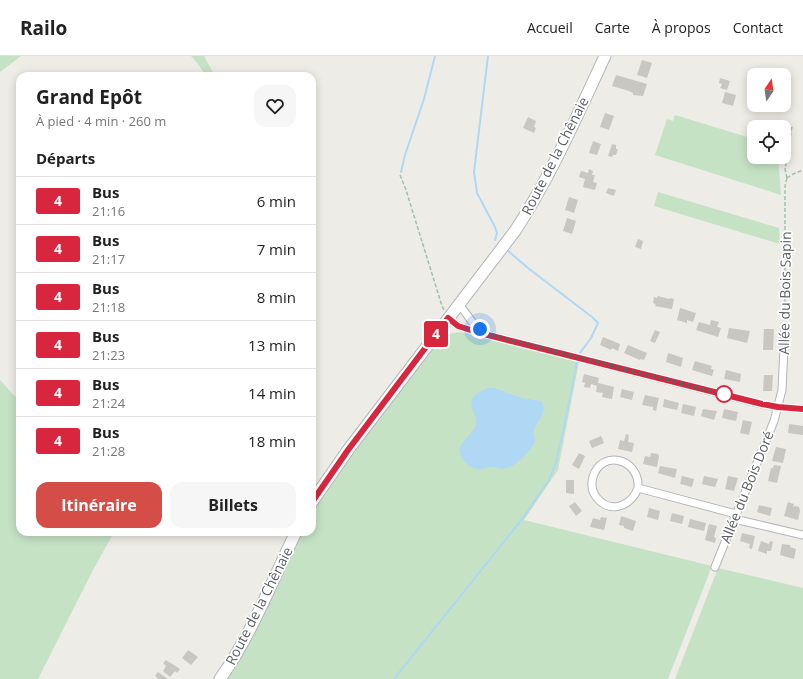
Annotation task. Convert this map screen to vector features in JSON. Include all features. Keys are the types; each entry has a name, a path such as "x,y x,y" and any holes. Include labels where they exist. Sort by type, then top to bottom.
{"main road":[{"name":"Route de la Chênaie","path":"316,496 348,450 515,231 553,165 605,56"},
{"name":"Route de la Chênaie","path":"220,679 234,658 253,624 294,536"}],"street":[{"path":"460,304 473,323 480,329 490,334"},
{"path":"449,317 458,326 778,407 803,409"},
{"name":"Allée du Bois Sapin","path":"778,407 782,390 784,327"},
{"name":"Allée du Bois Doré","path":"715,567 769,434 778,407"},
{"path":"610,460 617,460 626,462 632,467 638,476 638,488 636,494 628,503 622,506 613,506 603,503 598,499 594,493 592,481 594,473 600,465 610,460"},
{"path":"638,488 803,535"}],"path":[{"name":"Allée du Bois Sapin","path":"784,327 786,272 785,186 787,178 785,169 792,126"},
{"path":"787,178 803,170"},
{"path":"400,175 442,306 449,317"}],"green space":[{"path":"0,56 21,56 0,72"},
{"path":"191,56 204,56 213,72 203,72"},
{"path":"675,115 747,137 747,164 779,164 781,195 655,155 667,119 673,121"},
{"path":"658,192 779,228 780,244 654,206"},
{"path":"463,332 579,362 558,470 524,520 712,566 668,679 225,679 241,657 300,536 316,536 316,506 321,497 389,402 445,334"},
{"path":"0,380 16,398 16,536 112,536 38,679 0,679"},
{"path":"718,568 803,588 803,679 675,679"}],"water":[{"path":"489,388 494,388 522,398 541,401 544,408 533,432 535,441 533,445 520,461 505,469 492,467 479,469 473,468 464,461 460,452 462,444 476,426 476,418 471,405 473,398"}],"building":[{"path":"642,60 652,63 647,78 637,75"},
{"path":"616,75 647,84 643,96 633,95 633,93 629,91 612,86"},
{"path":"720,78 730,81 727,90 720,88 722,84 719,83"},
{"path":"725,92 736,95 733,106 722,103"},
{"path":"605,113 614,116 609,130 600,127"},
{"path":"528,117 536,121 534,133 523,128"},
{"path":"593,141 601,144 597,155 589,153"},
{"path":"612,144 616,145 616,149 618,149 616,155 613,155 612,157 608,156"},
{"path":"589,169 593,171 592,175 595,175 593,182 597,183 595,190 583,187 585,179 579,177 581,171 588,173"},
{"path":"608,188 616,190 614,196 606,193"},
{"path":"569,197 578,200 574,213 565,210"},
{"path":"567,218 576,221 572,234 563,231"},
{"path":"638,239 643,241 641,249 635,247"},
{"path":"658,296 674,299 672,309 655,306 656,304 653,303 654,297 657,298"},
{"path":"680,308 696,313 693,322 687,320 687,323 677,320"},
{"path":"711,320 719,322 717,327 721,328 718,337 696,330 699,322 710,325"},
{"path":"729,328 750,331 747,343 727,338"},
{"path":"764,329 774,329 773,350 763,350"},
{"path":"655,330 660,332 655,343 650,341"},
{"path":"603,337 620,344 618,351 612,348 611,350 600,345"},
{"path":"628,345 647,353 644,360 640,360 624,353"},
{"path":"668,353 683,358 681,367 666,362"},
{"path":"695,361 712,366 711,369 714,370 712,376 692,370"},
{"path":"726,370 741,374 740,382 724,379"},
{"path":"584,374 599,378 598,383 614,387 612,399 602,397 603,393 596,392 597,386 591,384 590,388 584,387 585,383 582,382"},
{"path":"764,375 773,375 772,391 763,391"},
{"path":"622,389 634,392 632,400 620,397"},
{"path":"645,395 659,398 656,411 653,410 653,407 642,405"},
{"path":"664,399 679,403 677,410 663,407"},
{"path":"683,404 696,407 694,416 681,413"},
{"path":"703,409 717,411 714,420 701,416"},
{"path":"724,409 738,412 736,421 722,418"},
{"path":"743,420 752,422 749,435 740,433"},
{"path":"789,424 803,426 803,435 788,433"},
{"path":"626,434 629,435 628,442 634,443 632,452 618,449 620,440 624,441"},
{"path":"601,436 604,443 592,448 589,441"},
{"path":"776,447 786,449 783,463 772,461"},
{"path":"579,453 585,456 579,469 572,465"},
{"path":"651,453 658,454 659,456 657,467 643,464 645,456 650,457"},
{"path":"774,465 781,466 777,483 768,481 771,468 773,468"},
{"path":"660,466 677,469 675,478 658,473"},
{"path":"682,476 694,479 692,487 680,484"},
{"path":"704,476 718,479 715,487 702,484"},
{"path":"728,476 738,478 734,491 725,489"},
{"path":"566,480 574,480 574,494 566,493"},
{"path":"575,502 582,511 576,516 569,506"},
{"path":"788,502 794,504 793,507 799,507 800,511 798,520 784,516"},
{"path":"759,505 772,508 770,516 757,512"},
{"path":"649,508 660,511 658,520 647,517"},
{"path":"672,513 684,516 682,524 670,521"},
{"path":"621,516 636,521 633,531 619,525"},
{"path":"601,517 607,518 604,530 590,527 593,518 600,520"},
{"path":"690,519 706,523 704,531 688,527"},
{"path":"709,524 717,526 714,537 716,538 715,543 705,540"},
{"path":"742,533 755,536 752,549 749,548 750,544 740,541"},
{"path":"761,541 769,544 770,541 773,542 771,551 767,551 767,554 758,551"},
{"path":"782,544 790,545 790,547 796,549 794,559 780,555"},
{"path":"188,650 198,657 191,665 182,658"},
{"path":"166,660 180,669 177,673 175,671 170,677 163,671 166,666 163,663"},
{"path":"158,672 168,679 156,679 158,678 155,676"}],"waterway":[{"path":"401,172 405,155 424,99 435,56"},
{"path":"488,56 474,172 477,193 497,233 495,240"},
{"path":"507,250 598,323 591,338 580,353"},
{"path":"394,679 523,518 549,480 555,465 563,432 577,362"}],"bus line":[{"name":"4","path":"316,496 348,450 448,318 458,326 480,333 490,334 762,404 803,409"}],"route":[{"path":"480,329 503,338 731,396 724,394"}]}
